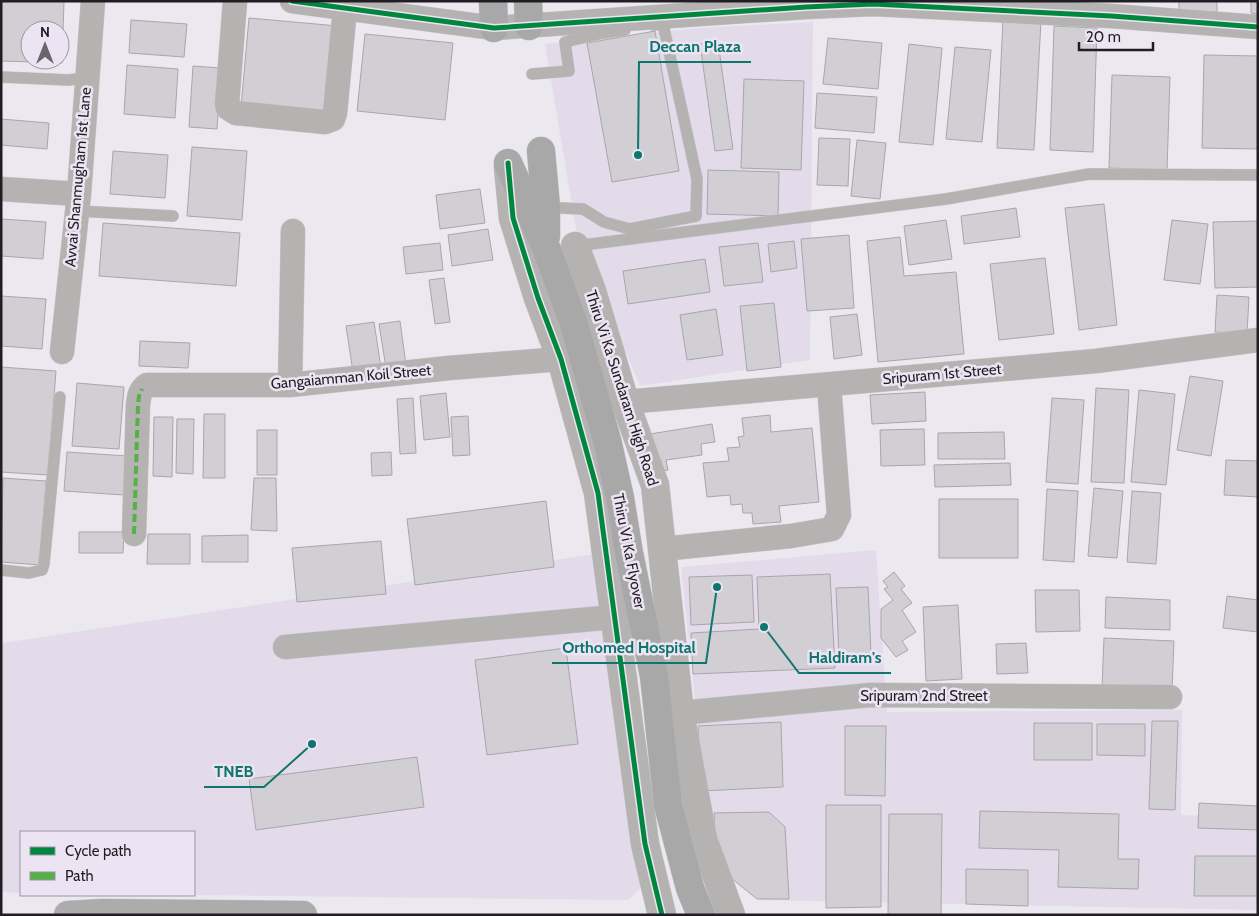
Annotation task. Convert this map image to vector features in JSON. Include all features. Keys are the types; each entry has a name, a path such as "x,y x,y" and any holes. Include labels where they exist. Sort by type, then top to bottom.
{"main road":[{"path":"492,1 494,28"},
{"name":"Thiru Vi Ka Flyover","path":"541,151 546,207 547,250"},
{"name":"Thiru Vi Ka Flyover","path":"508,163 547,250 573,321 607,440 654,676 668,805 690,888 701,915"},
{"path":"68,915 102,913 303,915"}],"street":[{"name":"Avvai Shanmugham 1st Lane","path":"62,352 78,202 93,1"},
{"path":"235,1 228,108 236,113 325,122 333,118 335,113 345,8"},
{"path":"292,1 494,28 528,14 601,27 806,7 873,4 1111,16 1258,27"},
{"path":"508,163 512,218 538,298 561,359 598,494 645,844 662,915"},
{"path":"1,189 78,202"},
{"path":"290,385 293,231"},
{"name":"Thiru Vi Ka Sundaram High Road","path":"575,246 592,291 625,402 655,485 680,713 704,839 731,915"},
{"name":"Sripuram 1st Street","path":"625,402 1096,361 1258,340"},
{"name":"Gangaiamman Koil Street","path":"134,534 138,404 142,389 146,385 290,385 449,368 561,359"},
{"path":"662,550 791,536 832,529 840,515 829,385"},
{"path":"285,647 614,617"},
{"name":"Sripuram 2nd Street","path":"680,713 870,695 1170,697"}],"lane":[{"path":"532,74 569,71 565,42 601,27 663,24 698,179 696,216 630,229 604,222 583,209 561,208"},
{"path":"1,77 68,80 86,78"},
{"path":"575,246 946,199 1089,174 1258,175"},
{"path":"78,202 173,216"},
{"path":"1,570 36,572 42,570 60,397"}],"shaded area":[{"path":"813,22 810,360 640,386 577,235 545,44 700,28"},
{"path":"876,550 887,712 1182,710 1181,815 1258,817 1258,910 761,900 730,873 707,814 681,567"},
{"path":"595,554 643,885 629,900 195,895 195,831 20,831 20,893 1,892 2,643"}],"building":[{"path":"1,1 64,1 63,20 20,20 20,62 1,61"},
{"path":"1179,1 1217,1 1217,12 1179,12"},
{"path":"1251,1 1258,1 1258,14 1251,13"},
{"path":"249,18 338,26 330,115 241,107"},
{"path":"1003,19 1041,21 1034,150 997,148"},
{"path":"131,20 187,24 184,57 129,53"},
{"path":"1054,26 1097,28 1093,152 1050,150"},
{"path":"655,31 679,171 612,182 587,43"},
{"path":"365,34 453,43 445,120 357,111"},
{"path":"828,38 882,43 878,89 823,84"},
{"path":"718,42 733,149 715,151 700,44"},
{"path":"909,44 942,48 933,145 899,142"},
{"path":"955,47 991,50 982,142 946,139"},
{"path":"1204,55 1258,56 1258,149 1202,148"},
{"path":"127,65 178,69 175,118 124,114"},
{"path":"193,66 221,68 217,129 189,127"},
{"path":"1112,75 1170,77 1167,170 1109,168"},
{"path":"744,79 804,81 801,170 741,168"},
{"path":"817,93 877,97 874,133 815,128"},
{"path":"1,119 49,123 47,149 1,145"},
{"path":"819,138 850,139 848,186 817,185"},
{"path":"857,140 886,143 880,199 851,196"},
{"path":"192,147 247,151 242,220 187,216"},
{"path":"113,151 168,155 165,198 110,194"},
{"path":"708,170 779,172 778,216 707,214"},
{"path":"480,189 485,223 440,229 436,195"},
{"path":"1104,204 1117,325 1079,330 1065,208"},
{"path":"1016,208 1020,237 964,244 961,216"},
{"path":"1,219 46,222 43,259 1,256"},
{"path":"946,220 952,259 909,265 904,226"},
{"path":"1172,220 1208,224 1200,284 1164,280"},
{"path":"1258,221 1258,287 1215,288 1213,222"},
{"path":"103,223 240,233 236,286 99,276"},
{"path":"488,229 493,260 452,266 448,235"},
{"path":"849,235 854,308 807,311 801,239"},
{"path":"900,237 904,276 956,272 964,354 878,362 867,241"},
{"path":"794,241 797,268 771,272 768,244"},
{"path":"440,243 443,270 406,274 403,247"},
{"path":"758,243 763,282 724,286 719,247"},
{"path":"1045,258 1054,334 999,340 990,264"},
{"path":"705,259 710,292 628,304 623,271"},
{"path":"444,278 450,322 435,324 429,280"},
{"path":"1217,295 1249,297 1247,334 1215,332"},
{"path":"1,296 46,299 42,349 1,346"},
{"path":"774,303 781,367 747,371 740,306"},
{"path":"716,309 723,355 687,360 680,315"},
{"path":"857,314 862,355 834,359 830,317"},
{"path":"400,321 406,365 386,368 379,324"},
{"path":"374,322 381,368 353,372 346,326"},
{"path":"140,341 190,343 188,368 139,366"},
{"path":"1,367 56,371 48,475 1,472"},
{"path":"1190,376 1223,381 1211,456 1177,450"},
{"path":"77,383 124,387 119,449 72,446"},
{"path":"1096,388 1129,390 1124,483 1091,482"},
{"path":"1139,390 1175,394 1166,485 1131,482"},
{"path":"925,392 926,421 872,424 870,395"},
{"path":"446,393 450,437 424,440 420,396"},
{"path":"413,398 416,453 400,454 397,399"},
{"path":"1052,398 1084,400 1078,484 1046,482"},
{"path":"204,414 225,414 225,478 203,478"},
{"path":"770,415 771,432 812,428 819,502 779,506 781,522 753,524 752,513 743,513 742,504 731,505 730,495 707,497 703,463 729,461 727,448 740,447 738,437 744,436 742,418"},
{"path":"468,416 470,455 453,456 451,417"},
{"path":"154,417 173,417 172,477 153,476"},
{"path":"177,419 194,419 193,474 176,473"},
{"path":"712,424 715,442 701,444 702,455 666,460 668,470 656,472 650,434"},
{"path":"924,429 925,465 881,466 880,430"},
{"path":"257,430 277,430 277,475 257,475"},
{"path":"1004,432 1005,459 938,459 938,433"},
{"path":"67,452 127,456 124,495 64,491"},
{"path":"391,452 392,475 372,476 371,453"},
{"path":"1226,460 1258,461 1258,497 1224,495"},
{"path":"1010,463 1011,485 935,487 934,465"},
{"path":"3,478 46,481 40,565 1,562"},
{"path":"254,478 276,478 277,531 251,530"},
{"path":"1094,488 1123,491 1117,558 1088,556"},
{"path":"1047,489 1078,491 1074,562 1043,560"},
{"path":"1132,491 1161,493 1156,564 1127,562"},
{"path":"939,499 1018,499 1018,558 939,558"},
{"path":"546,501 554,567 415,585 407,519"},
{"path":"79,532 124,532 123,553 79,553"},
{"path":"148,534 190,534 190,564 147,564"},
{"path":"248,535 248,562 202,562 202,536"},
{"path":"381,541 386,594 297,602 292,548"},
{"path":"894,572 905,586 901,589 912,603 902,610 916,632 902,641 908,650 896,657 881,638 881,609 893,600 884,589 888,587 883,581"},
{"path":"830,574 835,668 693,674 691,633 759,629 757,577"},
{"path":"752,575 754,622 691,625 689,577"},
{"path":"868,587 871,653 839,655 836,588"},
{"path":"1035,590 1079,590 1080,631 1036,632"},
{"path":"1227,596 1258,600 1258,632 1223,628"},
{"path":"1106,597 1170,600 1170,630 1105,628"},
{"path":"958,605 962,679 926,681 923,607"},
{"path":"1104,638 1174,641 1172,689 1102,687"},
{"path":"1026,643 1028,673 997,674 996,644"},
{"path":"566,648 578,744 487,755 475,660"},
{"path":"1152,721 1178,721 1175,810 1149,809"},
{"path":"781,722 783,787 701,791 698,726"},
{"path":"1034,723 1092,723 1092,760 1034,760"},
{"path":"1097,724 1145,724 1145,756 1097,755"},
{"path":"845,726 886,726 885,796 845,795"},
{"path":"417,757 424,807 256,830 249,779"},
{"path":"1199,803 1258,806 1258,830 1198,828"},
{"path":"826,805 881,805 881,907 826,908"},
{"path":"980,811 1119,814 1118,859 1139,859 1138,889 1058,887 1059,850 979,848"},
{"path":"769,812 785,827 789,899 757,899 731,878 715,835 714,813"},
{"path":"889,814 942,814 941,915 888,915"},
{"path":"1195,856 1258,856 1258,896 1194,896"},
{"path":"966,869 1028,870 1028,906 966,904"}],"marked path":[{"path":"134,534 138,404 142,389"}],"cycle path":[{"path":"292,1 494,28 873,4 1111,16 1258,27"},
{"path":"508,163 513,218 538,298 561,359 598,493 645,844 662,915"}],"place":[{"name":"Deccan Plaza","path":"638,155"},
{"name":"Orthomed Hospital","path":"717,587"},
{"name":"Haldiram's","path":"764,627"},
{"name":"TNEB","path":"312,744"}]}
